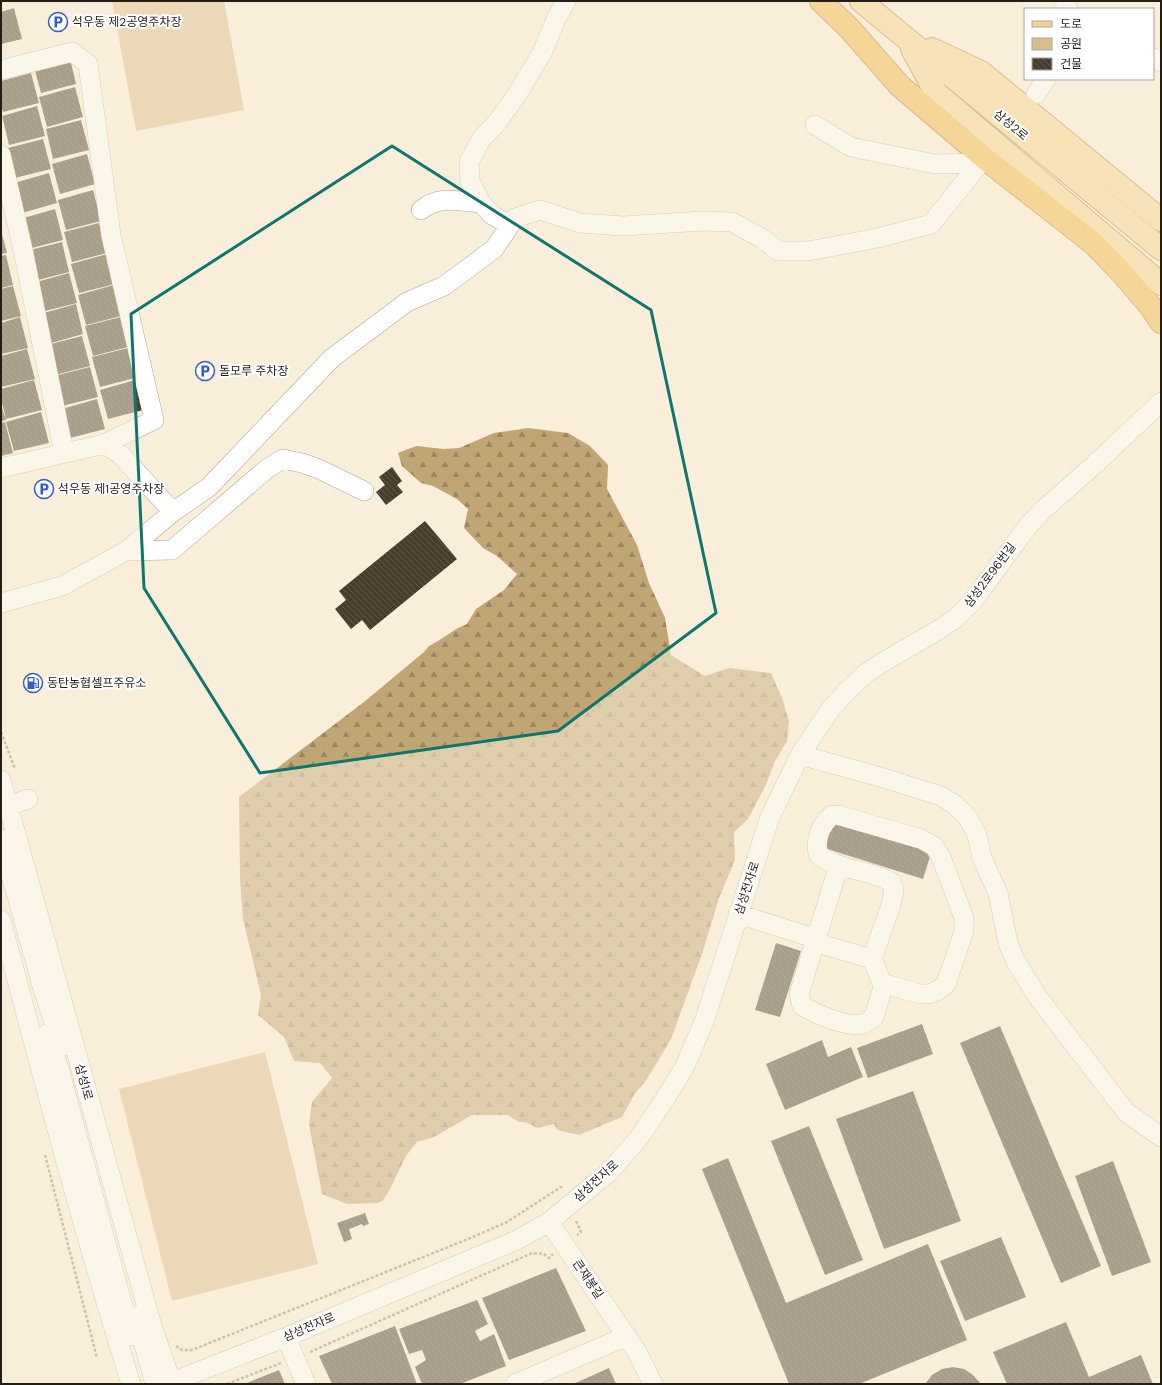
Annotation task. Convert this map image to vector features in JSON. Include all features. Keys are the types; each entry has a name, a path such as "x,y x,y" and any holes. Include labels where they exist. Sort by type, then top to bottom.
{"highway":[{"path":"821,1 849,28 900,86 988,161 1093,243 1122,273 1161,322"}],"main road":[{"name":"삼성2로","path":"861,1 1161,249"},
{"path":"905,37 981,72 1161,220"},
{"path":"905,37 936,93 1161,284"}],"street":[{"path":"510,225 492,215 481,203 470,181 470,162 482,138 496,124 516,96 542,54 557,17 566,1"},
{"path":"1,70 72,52 88,64 111,235 154,420 104,444 1,468"},
{"path":"1,604 62,586 126,551 173,512 209,487 332,358 407,302 444,286 494,249 515,218 540,210 580,223 623,226 703,221 732,222 763,238 778,251 808,251 878,238 931,224 980,164 935,164 852,147 815,125"},
{"path":"1,155 23,250 64,453"},
{"path":"421,210 427,205 445,199 481,203"},
{"name":"삼성2로96번길","path":"813,737 830,710 865,674 956,618 972,602 1028,526 1043,510 1094,465 1161,402"},
{"path":"104,444 120,454 173,512"},
{"path":"126,551 172,550 268,468 283,459 302,463 319,469 364,491"},
{"name":"삼성전자로","path":"166,1384 286,1337 517,1240 549,1222 609,1172 639,1138 685,1066 705,1019 770,817 800,755 813,737"},
{"path":"800,755 877,776 941,796 968,818 978,836 982,858 998,893 1008,943 1015,960 1037,996 1126,1112 1161,1136"},
{"name":"삼성1로","path":"1,780 152,1326 166,1384"},
{"path":"8,806 28,799"},
{"path":"832,815 838,815 921,839 934,846 941,857 964,918 964,931 946,984 937,991 928,994 920,994 882,984 872,959 891,905 894,890 891,882 882,877 827,861 818,854 816,845 819,833 825,820 832,815"},
{"path":"1,839 43,989 166,1384"},
{"path":"839,865 799,994 802,1006 814,1013 832,1020 863,1024 874,1017 884,984"},
{"path":"1,879 30,984 60,1072 145,1384"},
{"path":"738,914 817,939 824,945 872,959"},
{"path":"1,920 48,1099 131,1384"},
{"name":"큰재봉길","path":"549,1222 627,1336 653,1384"},
{"path":"518,1384 627,1336"},
{"path":"286,1337 306,1384"}],"path":[{"path":"44,1149 96,1358"},
{"path":"192,1350 474,1237 507,1222 561,1187"},
{"path":"227,1384 295,1358 532,1253 544,1254 549,1258"}],"highlighted area":[{"path":"392,146 651,310 716,613 558,731 260,773 144,588 131,314"}],"green space":[{"path":"112,1 224,1 244,110 136,131"},
{"path":"528,428 568,433 590,446 608,465 607,489 637,545 649,583 665,618 671,655 705,676 729,668 771,673 782,698 789,721 787,741 774,763 766,785 748,819 734,832 735,860 719,898 702,954 671,1039 647,1079 634,1095 622,1117 579,1135 557,1130 554,1124 538,1128 525,1122 519,1122 507,1115 472,1115 434,1137 417,1142 406,1156 383,1200 378,1203 347,1204 322,1194 309,1124 312,1102 332,1078 320,1063 294,1061 284,1037 258,1015 261,995 243,919 240,879 239,797 364,702 424,652 429,646 467,624 476,609 504,590 517,574 497,556 483,548 464,528 468,509 457,499 433,486 421,483 402,466 398,453 416,446 444,449 459,448 494,433"},
{"path":"265,1052 318,1264 172,1301 119,1089"}],"building":[{"path":"14,8 22,39 1,44 1,12"},
{"path":"69,54 76,84 41,93 33,63"},
{"path":"31,73 39,103 3,112 1,104 1,81"},
{"path":"75,87 83,117 47,127 39,97"},
{"path":"37,106 45,136 9,145 2,116"},
{"path":"81,120 89,150 53,159 46,129"},
{"path":"43,139 51,169 15,178 8,148"},
{"path":"87,154 95,184 60,194 52,164"},
{"path":"49,173 57,203 22,213 14,183"},
{"path":"93,190 101,221 66,230 58,200"},
{"path":"55,209 63,240 28,249 20,219"},
{"path":"99,223 107,253 72,262 64,232"},
{"path":"1,230 7,253 1,254"},
{"path":"62,242 69,272 34,281 26,251"},
{"path":"107,254 115,284 79,293 71,264"},
{"path":"6,255 13,285 1,288 1,256"},
{"path":"69,273 77,303 41,312 33,283"},
{"path":"114,285 121,316 86,325 78,295"},
{"path":"13,286 21,316 1,321 1,289"},
{"path":"76,304 83,334 48,344 40,314"},
{"path":"20,317 28,348 1,354 1,323"},
{"path":"121,317 128,347 93,356 85,326"},
{"path":"82,336 90,366 55,375 47,345"},
{"path":"128,348 135,378 100,387 92,357"},
{"path":"27,349 35,379 1,387 1,356"},
{"path":"90,367 98,397 62,406 54,376"},
{"path":"34,380 42,410 6,419 1,399 1,389"},
{"path":"135,380 143,410 108,419 100,390"},
{"path":"97,399 105,429 70,438 62,409"},
{"path":"1,405 6,420 1,421"},
{"path":"41,412 49,443 14,451 6,422"},
{"path":"5,422 13,453 1,456 1,423"},
{"path":"392,467 402,481 397,485 403,492 386,505 376,492 385,485 379,477"},
{"path":"425,521 457,559 370,630 362,620 351,629 335,609 346,600 339,591"},
{"path":"833,819 932,850 923,879 824,848"},
{"path":"776,943 801,951 780,1017 755,1010"},
{"path":"922,1024 933,1054 868,1078 857,1048"},
{"path":"1000,1026 1101,1266 1061,1283 960,1043"},
{"path":"822,1040 828,1057 851,1047 863,1077 785,1110 766,1064"},
{"path":"913,1091 961,1221 884,1249 836,1119"},
{"path":"809,1126 863,1260 825,1275 771,1141"},
{"path":"728,1158 786,1303 928,1244 967,1340 859,1384 789,1384 702,1169"},
{"path":"1113,1161 1151,1262 1112,1276 1075,1176"},
{"path":"365,1213 369,1224 363,1226 362,1224 349,1229 352,1239 344,1242 337,1223"},
{"path":"1001,1237 1026,1297 965,1321 940,1261"},
{"path":"556,1268 586,1331 509,1360 482,1298"},
{"path":"477,1300 488,1324 475,1331 480,1341 494,1334 506,1366 460,1384 422,1384 415,1367 426,1360 422,1350 409,1354 399,1329"},
{"path":"1066,1322 1089,1377 1141,1355 1153,1384 1007,1384 993,1352"},
{"path":"395,1326 417,1384 332,1384 319,1356"},
{"path":"953,1367 964,1369 973,1375 981,1384 925,1384 932,1375 942,1369"},
{"path":"609,1368 616,1384 573,1384"},
{"path":"279,1370 285,1384 244,1384"}],"place":[{"name":"석우동 제2공영주차장","path":"58,22"},
{"name":"돌모루 주차장","path":"205,371"},
{"name":"석우동 제1공영주차장","path":"44,489"},
{"name":"동탄농협셀프주유소","path":"33,683"}]}
